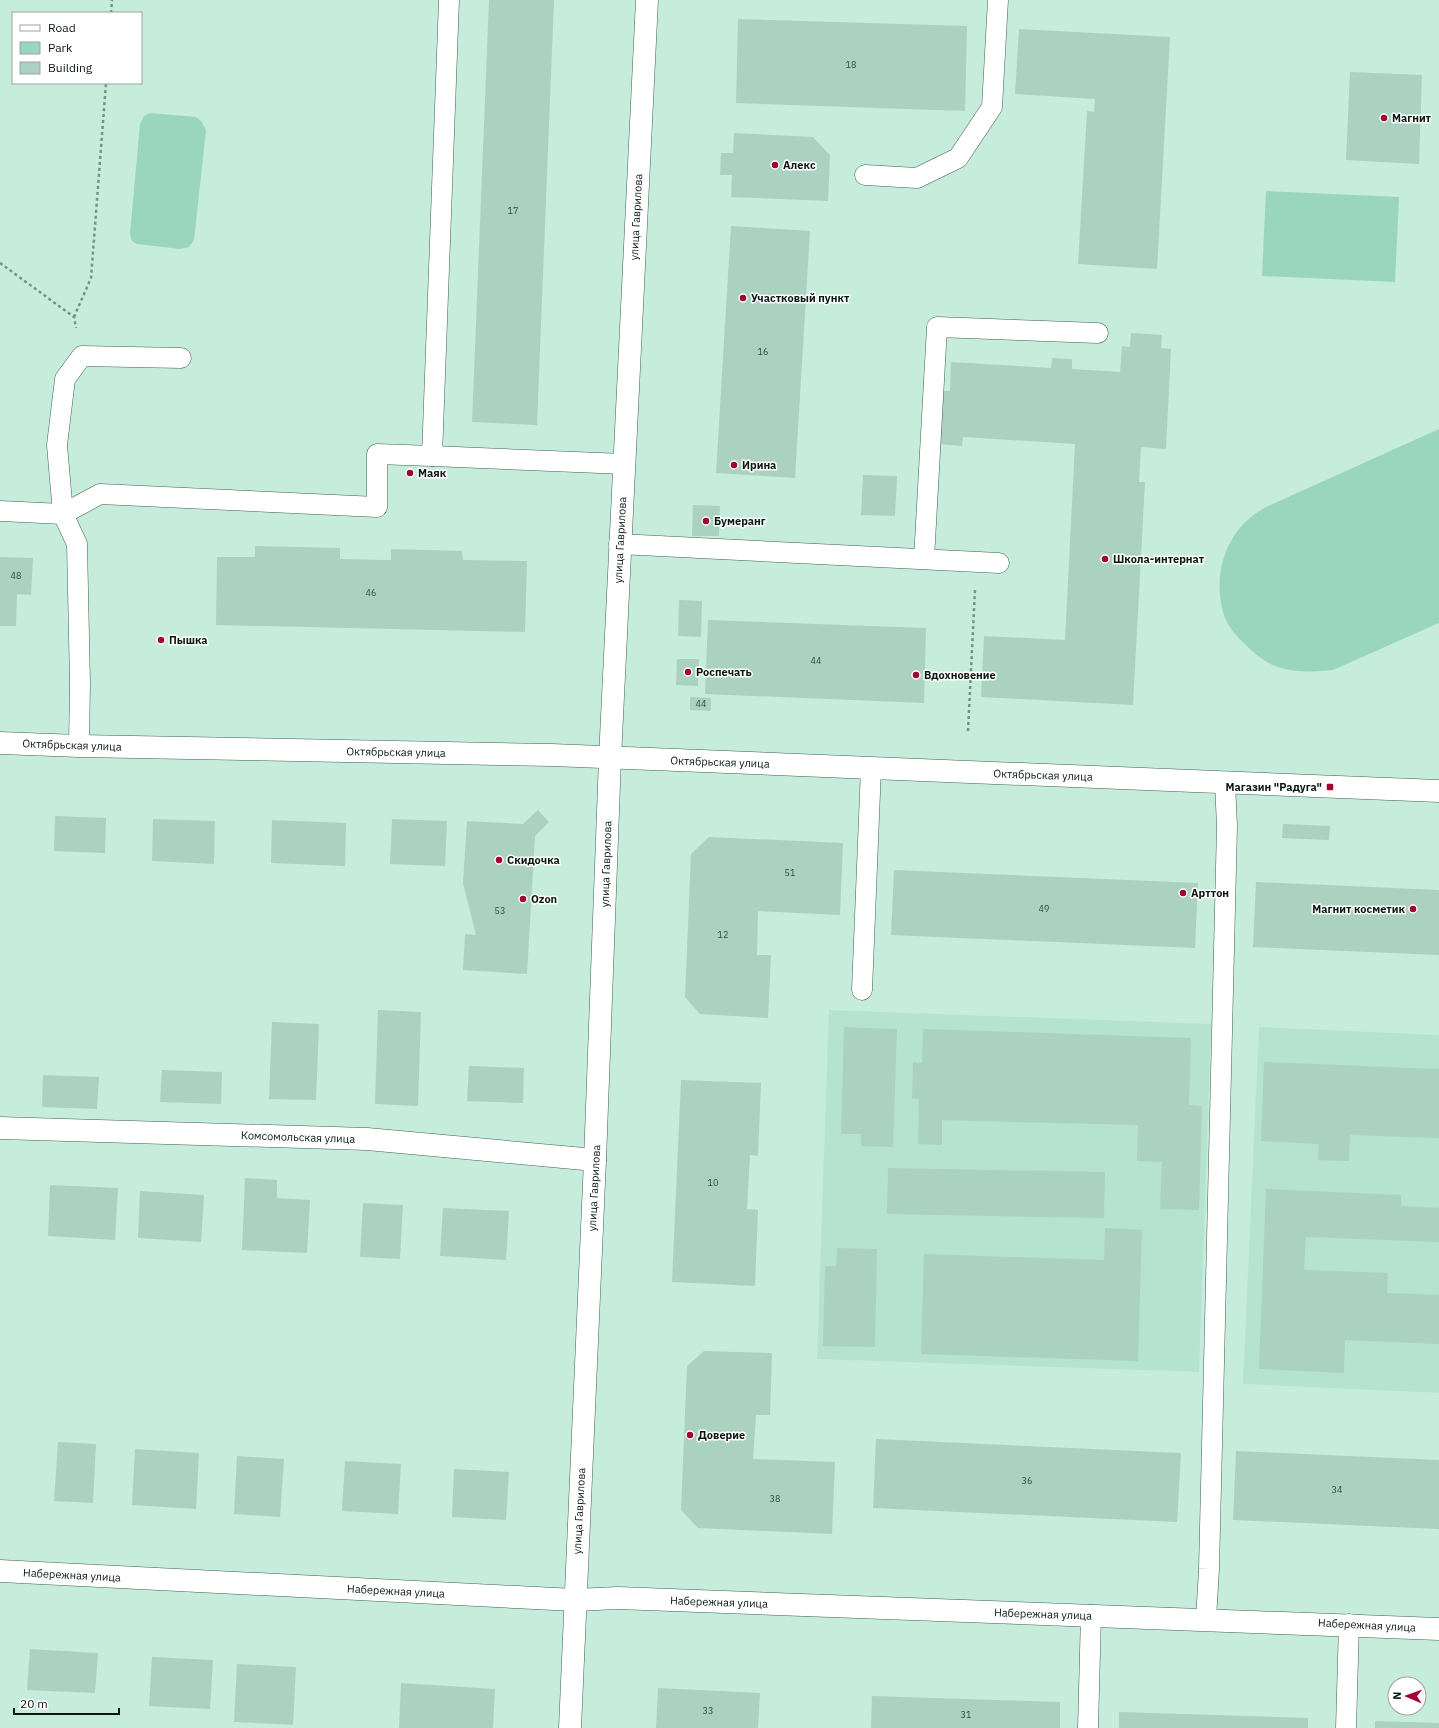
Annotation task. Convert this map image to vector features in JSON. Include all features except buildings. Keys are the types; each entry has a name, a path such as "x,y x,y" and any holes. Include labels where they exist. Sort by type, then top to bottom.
{"street":[{"name":"улица Гаврилова","path":"570,1728 595,1160 619,544 647,0"},
{"name":"Октябрьская улица","path":"0,743 79,746 544,755 1439,791"},
{"name":"Комсомольская улица","path":"0,1128 367,1139 595,1160"},
{"name":"Набережная улица","path":"0,1571 575,1600 618,1598 1350,1624 1439,1629"}],"lane":[{"path":"432,456 449,0"},
{"path":"865,176 917,178 958,158 992,107 998,0"},
{"path":"924,559 937,327 1098,333"},
{"path":"79,746 80,683 77,544 63,514 57,445 66,379 82,356 181,358"},
{"path":"0,511 63,514 100,494 377,507 377,454 624,464"},
{"path":"619,544 999,563"},
{"path":"862,990 871,768"},
{"path":"1206,1619 1209,1569 1227,826 1225,783"},
{"path":"1088,1728 1091,1615"},
{"path":"1346,1728 1350,1624"}],"path":[{"path":"111,12 112,0"},
{"path":"82,356 74,317 91,278 106,84"},
{"path":"0,263 74,317"},
{"path":"968,731 976,562"}],"shaded area":[{"path":"829,1010 1211,1024 1199,1372 817,1359"},
{"path":"1259,1027 1439,1035 1439,1393 1243,1384"}],"green space":[{"path":"150,113 196,117 201,121 206,130 194,240 189,247 180,249 137,244 132,241 130,234 140,124 144,116"},
{"path":"1266,191 1399,197 1395,282 1262,276"},
{"path":"1439,429 1439,623 1333,670 1295,671 1280,668 1266,661 1252,651 1228,624 1224,616 1220,595 1221,568 1225,556 1236,533 1244,523 1254,514 1266,507"}],"place":[{"name":"Магнит","path":"1384,118"},
{"name":"Алекс","path":"775,165"},
{"name":"Участковый пункт","path":"743,298"},
{"name":"Ирина","path":"734,465"},
{"name":"Маяк","path":"410,473"},
{"name":"Бумеранг","path":"706,521"},
{"name":"Школа-интернат","path":"1105,559"},
{"name":"Пышка","path":"161,640"},
{"name":"Роспечать","path":"688,672"},
{"name":"Вдохновение","path":"916,675"},
{"name":"Магазин \"Радуга\"","path":"1330,787"},
{"name":"Скидочка","path":"499,860"},
{"name":"Арттон","path":"1183,893"},
{"name":"Ozon","path":"523,899"},
{"name":"Магнит косметик","path":"1413,909"},
{"name":"Доверие","path":"690,1435"}]}
